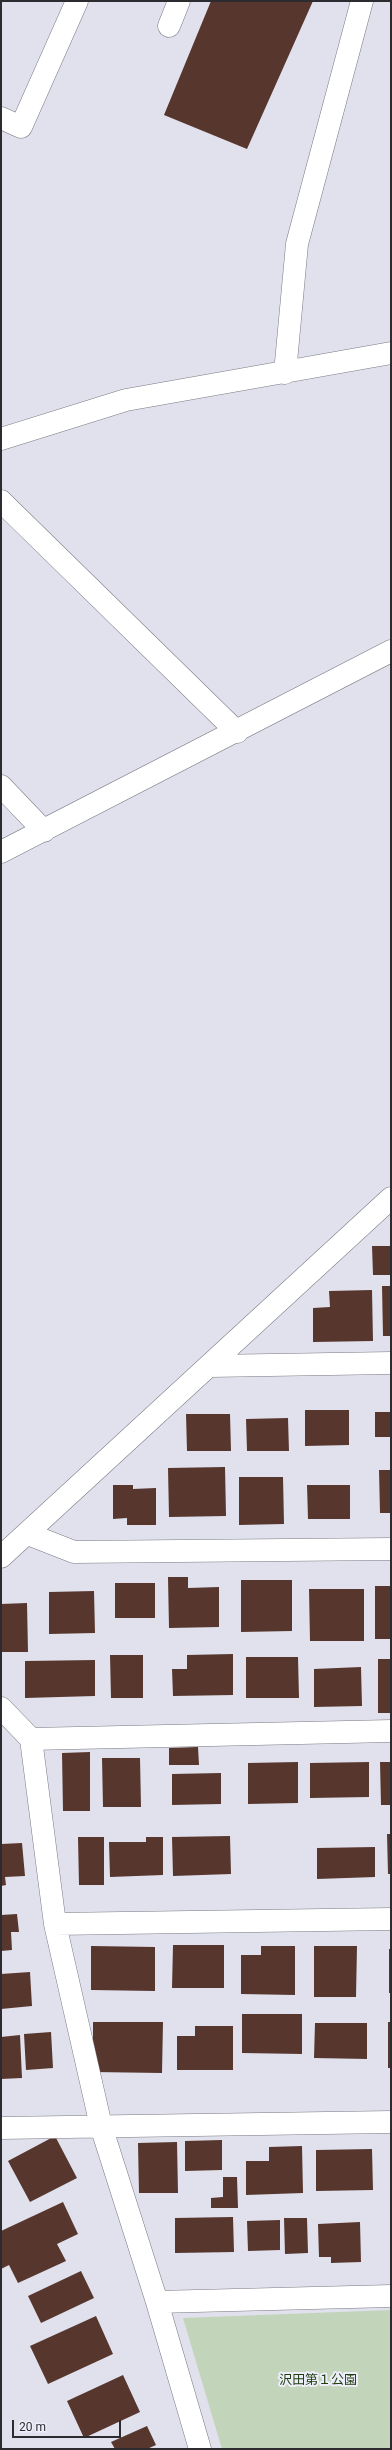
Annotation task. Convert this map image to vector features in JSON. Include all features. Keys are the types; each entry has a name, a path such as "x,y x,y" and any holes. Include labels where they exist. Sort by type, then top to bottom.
{"street":[{"path":"1,118 21,127 77,1"},
{"path":"169,26 180,1"},
{"path":"285,373 297,244 362,1"},
{"path":"1,439 126,400 285,373 391,352"},
{"path":"1,501 237,732"},
{"path":"1,852 237,732 391,651"},
{"path":"1,786 44,830"},
{"path":"1,1557 28,1534 391,1198"},
{"path":"210,1366 391,1363"},
{"path":"28,1534 74,1552 391,1549"},
{"path":"1,1708 31,1739 55,1924 101,2126 157,2302 200,2449"},
{"path":"31,1739 391,1731"},
{"path":"55,1924 391,1919"},
{"path":"1,2128 391,2122"},
{"path":"157,2302 391,2296"}],"green space":[{"name":"沢田第１公園","path":"391,2310 391,2449 222,2449 183,2318"}],"building":[{"path":"211,1 313,1 247,149 164,115"},
{"path":"372,1246 391,1246 391,1275 373,1275"},
{"path":"382,1286 391,1286 391,1336 383,1336"},
{"path":"372,1290 373,1341 313,1342 313,1308 330,1307 329,1291"},
{"path":"305,1410 349,1410 349,1445 305,1446"},
{"path":"375,1412 391,1412 391,1437 375,1437"},
{"path":"186,1414 230,1414 231,1451 187,1451"},
{"path":"288,1418 289,1451 247,1451 246,1419"},
{"path":"225,1467 226,1516 169,1517 168,1468"},
{"path":"379,1470 391,1470 391,1513 380,1513"},
{"path":"239,1477 283,1477 284,1524 239,1525"},
{"path":"113,1485 133,1485 133,1489 156,1488 156,1525 127,1525 127,1518 113,1519"},
{"path":"307,1485 350,1485 350,1519 308,1519"},
{"path":"168,1577 188,1577 188,1588 219,1587 219,1627 169,1628"},
{"path":"241,1580 292,1580 292,1631 241,1632"},
{"path":"115,1583 155,1583 155,1618 115,1618"},
{"path":"375,1586 391,1586 391,1639 375,1639"},
{"path":"309,1589 364,1589 364,1641 310,1641"},
{"path":"94,1591 95,1633 49,1634 49,1592"},
{"path":"27,1603 28,1652 1,1652 1,1604"},
{"path":"233,1654 233,1695 173,1696 172,1669 187,1669 187,1655"},
{"path":"110,1655 143,1655 143,1698 111,1698"},
{"path":"246,1657 298,1657 299,1698 246,1698"},
{"path":"378,1659 391,1659 391,1713 378,1713"},
{"path":"95,1660 95,1696 25,1698 25,1661"},
{"path":"361,1667 362,1706 314,1707 314,1669"},
{"path":"198,1747 199,1765 169,1765 169,1748"},
{"path":"90,1752 90,1811 63,1811 62,1753"},
{"path":"102,1758 140,1758 141,1807 103,1807"},
{"path":"298,1762 298,1803 248,1804 248,1763"},
{"path":"369,1762 369,1797 310,1798 310,1763"},
{"path":"380,1762 391,1762 391,1805 381,1805"},
{"path":"221,1773 221,1804 172,1805 172,1774"},
{"path":"387,1834 391,1834 391,1874 388,1874"},
{"path":"230,1836 231,1874 173,1876 172,1837"},
{"path":"78,1837 104,1837 104,1885 79,1885"},
{"path":"146,1837 163,1837 163,1875 110,1877 109,1842 146,1842"},
{"path":"22,1843 25,1876 5,1877 6,1885 1,1886 1,1844"},
{"path":"375,1847 375,1877 317,1879 317,1848"},
{"path":"17,1914 19,1932 11,1932 12,1950 1,1951 1,1915"},
{"path":"173,1945 224,1945 224,1988 172,1988"},
{"path":"91,1946 155,1947 155,1991 91,1990"},
{"path":"261,1946 295,1946 295,1995 241,1994 241,1955 261,1955"},
{"path":"314,1946 357,1946 356,1997 314,1997"},
{"path":"389,1949 391,1949 391,1993 389,1993"},
{"path":"30,1972 32,2006 1,2009 1,1974"},
{"path":"242,2014 302,2014 302,2054 242,2053"},
{"path":"93,2022 163,2022 162,2073 93,2072"},
{"path":"388,2022 391,2022 391,2068 388,2068"},
{"path":"315,2023 367,2023 367,2059 314,2058"},
{"path":"195,2026 233,2026 233,2070 177,2070 177,2036 195,2036"},
{"path":"51,2032 53,2068 26,2070 24,2034"},
{"path":"20,2035 22,2078 1,2079 1,2037"},
{"path":"55,2136 77,2178 30,2202 8,2161"},
{"path":"222,2140 222,2170 185,2171 185,2141"},
{"path":"177,2142 178,2193 139,2193 138,2143"},
{"path":"302,2146 303,2193 246,2195 246,2161 269,2161 269,2147"},
{"path":"372,2149 373,2190 316,2191 316,2150"},
{"path":"223,2177 237,2177 238,2208 211,2208 211,2198 223,2197"},
{"path":"63,2202 78,2234 57,2244 66,2261 18,2283 9,2265 1,2269 1,2231"},
{"path":"233,2217 234,2252 175,2253 175,2218"},
{"path":"284,2218 307,2218 308,2253 285,2254"},
{"path":"280,2220 280,2250 248,2251 247,2221"},
{"path":"360,2222 361,2262 331,2263 331,2257 319,2257 318,2224"},
{"path":"81,2271 94,2298 41,2323 28,2296"},
{"path":"96,2316 113,2354 48,2384 30,2346"},
{"path":"123,2375 140,2412 84,2438 67,2401"},
{"path":"147,2426 156,2445 147,2449 115,2449 111,2442"}]}
